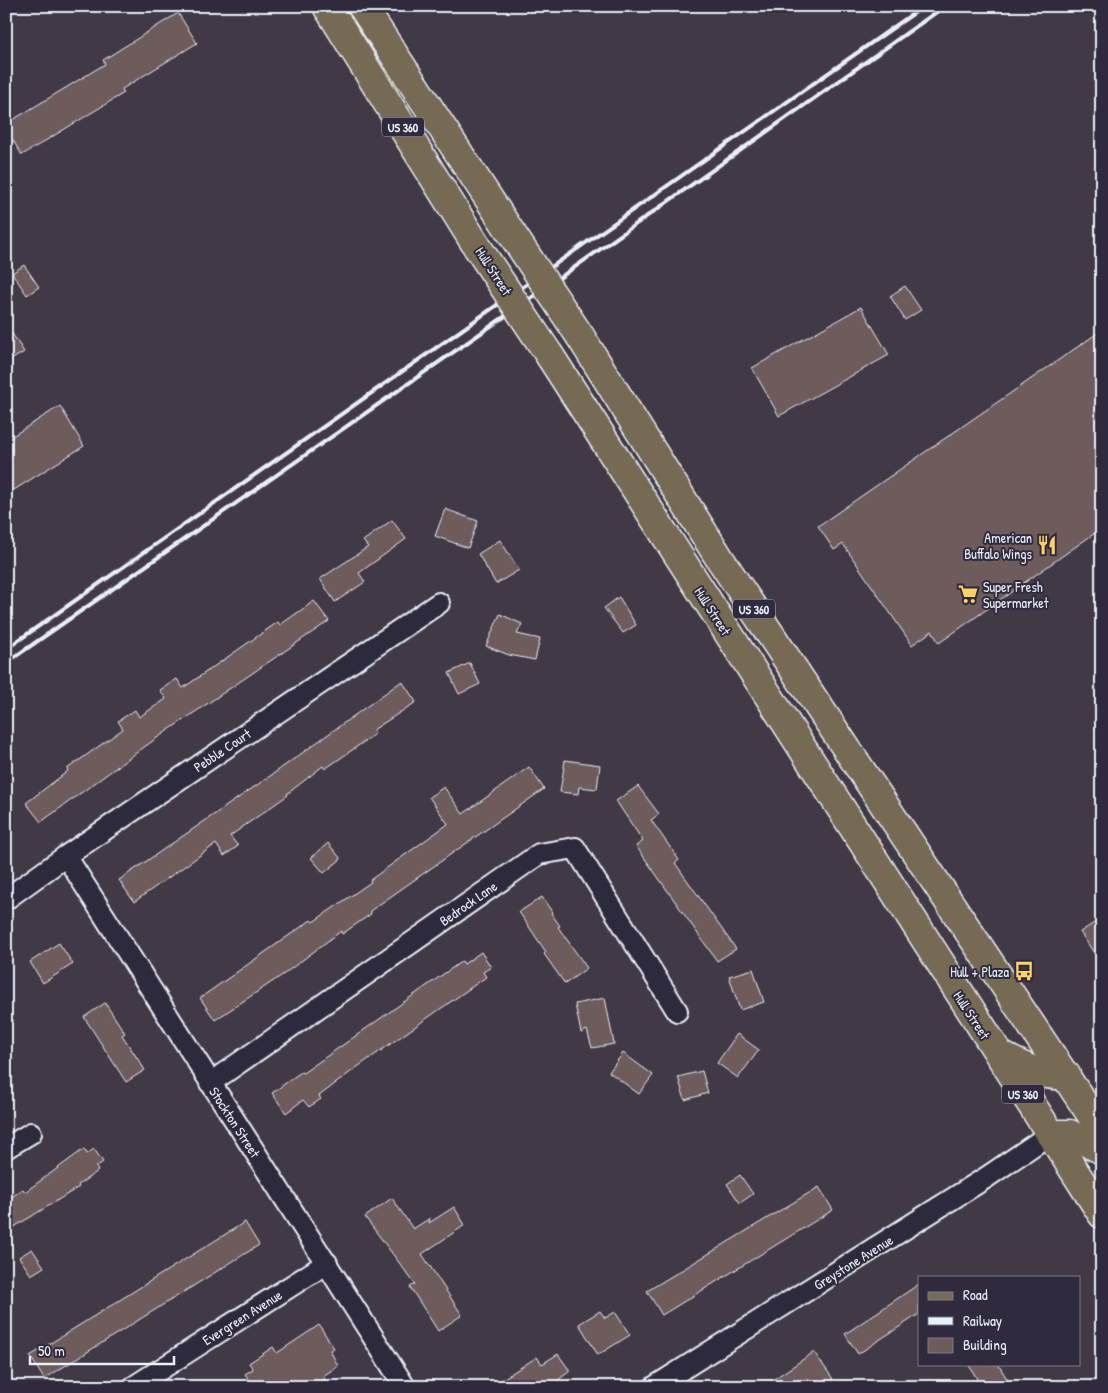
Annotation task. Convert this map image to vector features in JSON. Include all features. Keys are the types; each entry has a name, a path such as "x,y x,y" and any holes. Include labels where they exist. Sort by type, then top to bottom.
{"main road":[{"name":"Hull Street","path":"327,6 478,248 550,356 997,1054 1102,1214"},
{"name":"US 360","path":"362,6 580,336 720,559 870,781 932,880 1066,1075 1102,1131"},
{"path":"997,1054 1030,1070 1052,1076 1066,1075"},
{"path":"1050,1134 1070,1134 1102,1150"}],"street":[{"name":"Pebble Court","path":"6,899 66,856 438,603"},
{"name":"Bedrock Lane","path":"210,1082 539,854 575,848 676,1011"},
{"name":"Stockton Street","path":"66,856 405,1387"},
{"path":"6,1148 30,1132"},
{"name":"Greystone Avenue","path":"654,1387 987,1177 1050,1134"},
{"name":"Evergreen Avenue","path":"133,1387 327,1263"}],"building":[{"path":"178,13 197,43 122,89 124,93 22,155 6,129 6,124 105,64 103,60"},
{"path":"24,265 39,287 27,295 12,273"},
{"path":"905,286 921,310 905,320 890,296"},
{"path":"861,307 889,355 779,416 752,368"},
{"path":"6,324 24,352 6,363"},
{"path":"1102,330 1102,528 939,643 932,631 912,645 843,544 834,550 818,526"},
{"path":"60,406 84,446 6,495 6,440"},
{"path":"445,509 478,521 468,548 435,536"},
{"path":"392,520 406,539 359,573 365,582 335,602 320,579 368,547 363,541"},
{"path":"500,540 519,570 496,584 478,554"},
{"path":"619,597 636,625 623,633 604,608"},
{"path":"314,601 329,621 154,740 41,822 26,803 68,771 67,769 123,729 118,721 135,710 139,717 166,699 160,690 177,679 183,688 278,622 280,625"},
{"path":"500,614 522,624 517,634 540,639 535,660 509,655 486,646"},
{"path":"470,663 480,684 459,694 449,673"},
{"path":"402,681 416,702 373,730 375,734 325,769 323,766 288,795 230,836 238,846 224,856 216,844 134,902 119,880 273,774"},
{"path":"565,760 600,765 597,789 579,787 578,794 560,792"},
{"path":"529,767 544,789 370,911 371,914 342,934 341,931 284,974 215,1020 200,998 311,920 313,922 371,882 370,880 448,824 429,797 444,787 463,814"},
{"path":"638,786 659,814 651,820 679,860 675,863 736,949 717,961 636,846 643,841 616,801"},
{"path":"328,843 341,859 324,873 311,858"},
{"path":"542,897 560,926 558,927 587,968 565,984 544,954 546,952 519,912"},
{"path":"1102,918 1102,965 1080,932"},
{"path":"59,943 73,964 43,983 30,962"},
{"path":"481,952 491,967 483,972 486,977 356,1068 319,1096 321,1099 309,1107 303,1100 286,1113 272,1093 462,961 464,964"},
{"path":"753,969 764,1002 740,1010 729,976"},
{"path":"605,998 614,1044 592,1048 587,1030 581,1033 575,1004"},
{"path":"105,1003 125,1033 122,1035 145,1070 126,1082 84,1017"},
{"path":"737,1034 759,1050 738,1078 717,1063"},
{"path":"623,1053 653,1075 639,1094 609,1072"},
{"path":"702,1071 708,1093 685,1100 678,1077"},
{"path":"84,1149 87,1154 94,1149 103,1162 96,1167 98,1171 78,1185 79,1187 6,1232 6,1201 23,1189 25,1192"},
{"path":"740,1175 753,1194 740,1203 727,1184"},
{"path":"819,1187 833,1210 662,1315 647,1291"},
{"path":"392,1198 413,1229 430,1218 429,1223 454,1207 465,1225 422,1254 462,1315 438,1331 410,1287 415,1284 365,1217"},
{"path":"245,1222 259,1245 44,1379 30,1356"},
{"path":"32,1249 44,1267 31,1275 19,1257"},
{"path":"918,1285 918,1315 858,1354 845,1334"},
{"path":"600,1311 605,1318 615,1312 630,1335 598,1355 579,1324"},
{"path":"319,1325 334,1348 330,1350 338,1366 323,1376 329,1387 254,1387 245,1374 253,1369 249,1363 273,1347 277,1353"},
{"path":"814,1352 833,1379 822,1387 762,1387"},
{"path":"558,1354 570,1371 549,1387 490,1387 537,1357 542,1364"},
{"path":"969,1366 999,1366 1012,1387 982,1387"}],"railway":[{"path":"6,649 924,6"},
{"path":"6,663 514,310 945,6"}],"place":[{"name":"American Buffalo Wings","path":"1047,545"},
{"name":"Super Fresh Supermarket","path":"968,594"},
{"name":"Hull + Plaza","path":"1024,971"}]}
